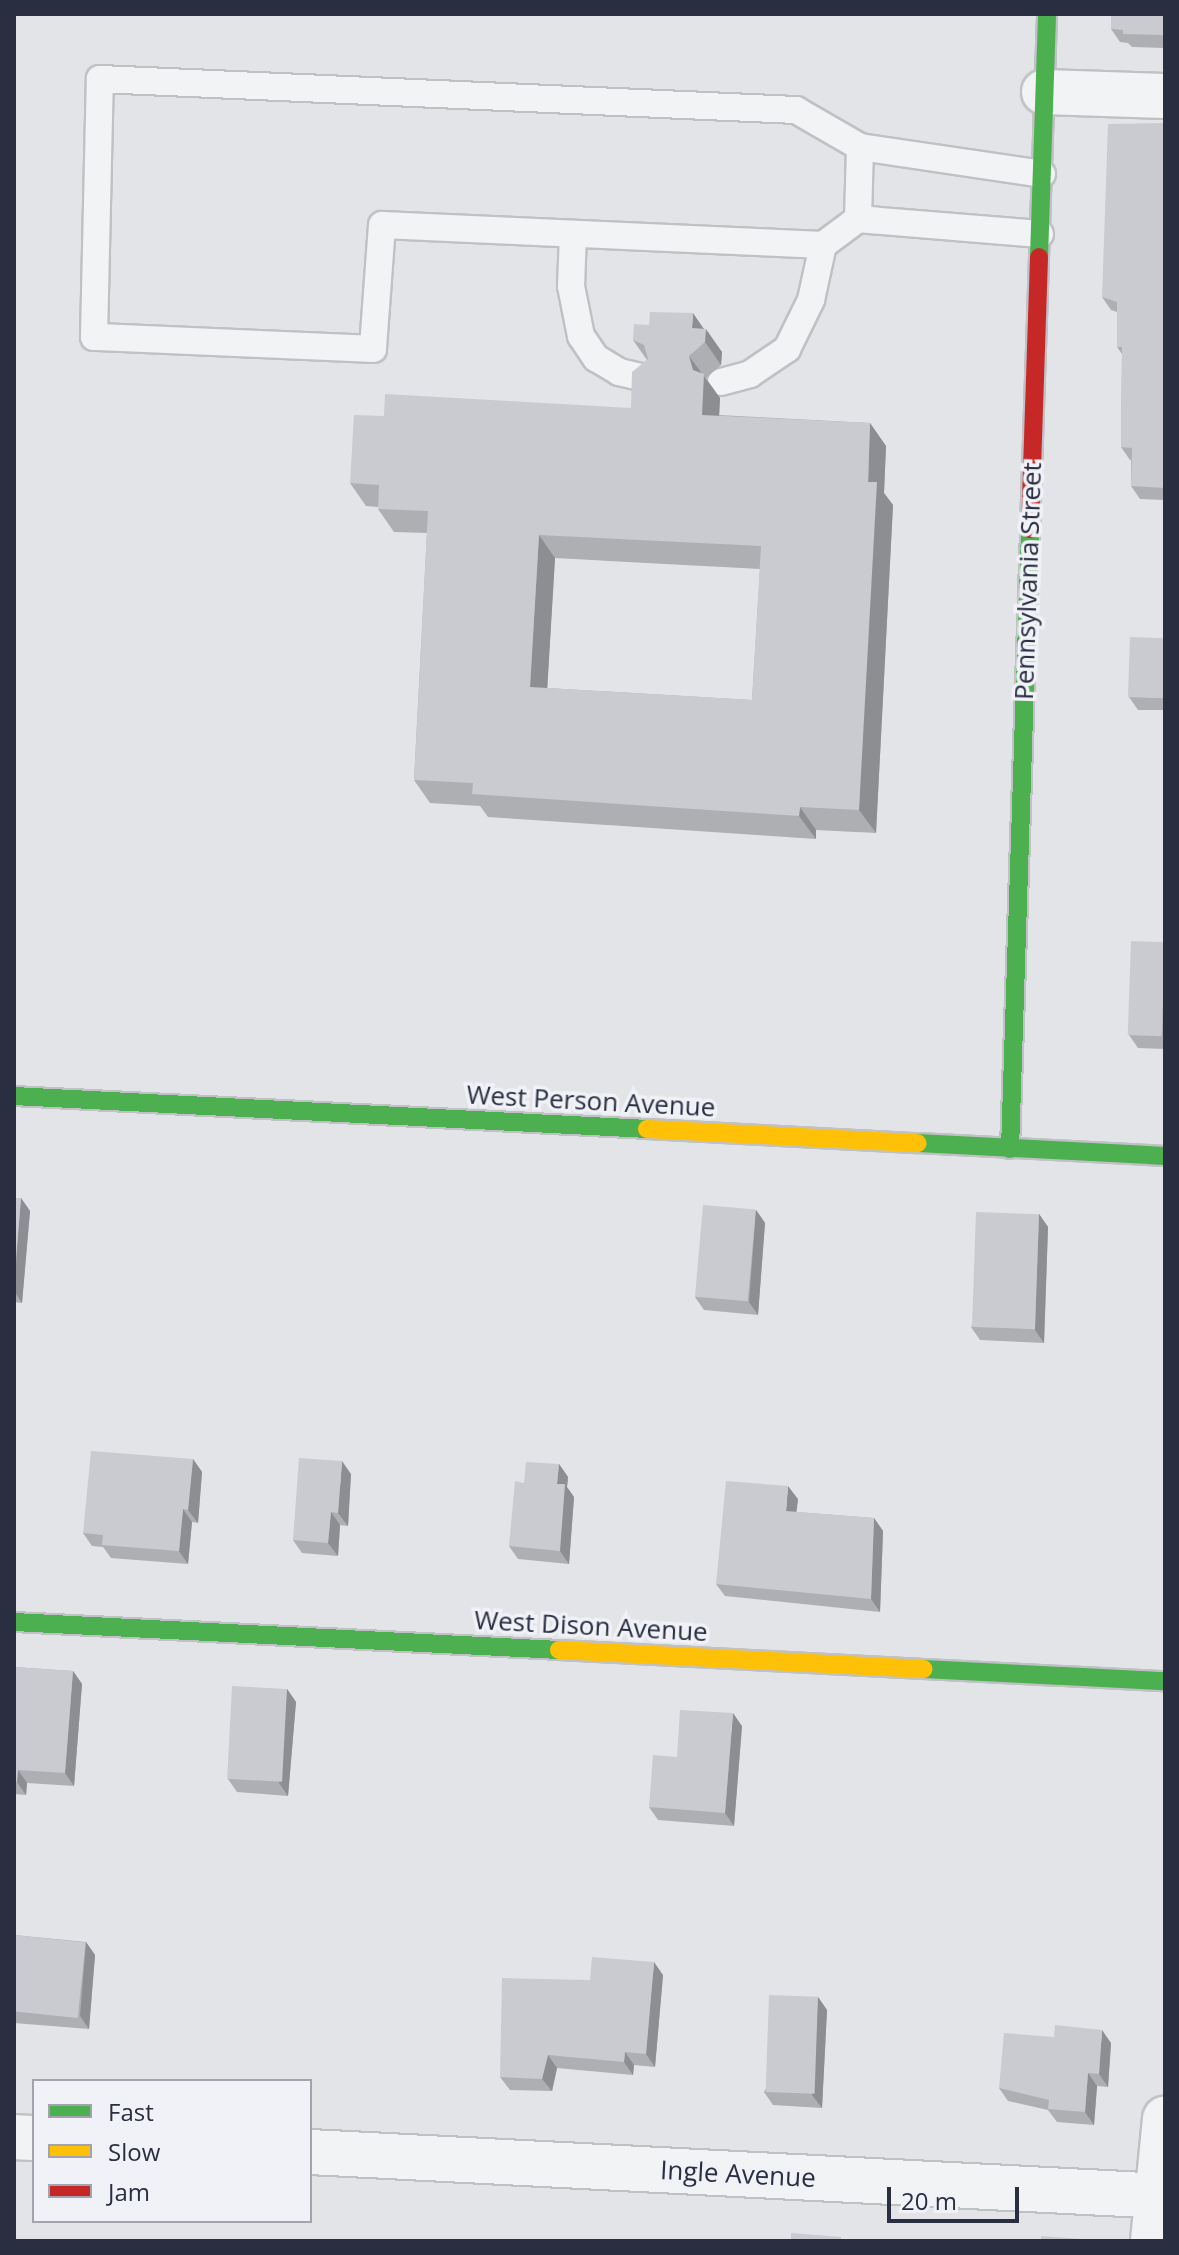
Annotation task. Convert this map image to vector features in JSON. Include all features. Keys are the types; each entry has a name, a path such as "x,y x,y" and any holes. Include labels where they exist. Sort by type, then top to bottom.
{"street":[{"name":"Pennsylvania Street","path":"1010,1149 1047,14"},
{"path":"1044,92 1165,96"},
{"name":"West Person Avenue","path":"14,1096 1165,1156"},
{"name":"West Dison Avenue","path":"14,1622 1165,1681"},
{"path":"1153,2241 1161,2196 1165,2119"},
{"name":"Ingle Avenue","path":"312,2152 1161,2196"}],"lane":[{"path":"1040,234 858,219 823,245 382,225 373,349 94,337 100,79 796,110 860,147 1042,174"},
{"path":"858,219 860,147"},
{"path":"573,234 571,286 581,336 596,358 619,372 649,379"},
{"path":"721,382 759,370 787,349 811,300 823,245"}],"building":[{"path":"1111,14 1165,14 1165,35 1123,34 1123,30 1111,29"},
{"path":"1165,123 1165,488 1131,486 1132,448 1121,447 1122,347 1117,347 1117,302 1102,297 1108,124"},
{"path":"650,312 693,313 692,328 706,329 705,342 689,356 693,370 704,374 702,415 870,423 868,482 877,482 859,810 800,807 799,816 472,794 473,783 414,780 428,511 378,509 379,485 350,483 354,415 384,416 385,394 631,408 632,372 648,359 644,345 633,340 634,324 649,325","holes":["539,535 761,546 752,700 530,687"]},
{"path":"1130,637 1165,638 1163,698 1128,697"},
{"path":"1131,941 1165,942 1162,1036 1128,1035"},
{"path":"14,1198 21,1198 14,1281"},
{"path":"703,1205 756,1210 748,1301 695,1297"},
{"path":"976,1212 1039,1214 1035,1329 972,1327"},
{"path":"91,1451 193,1459 188,1510 183,1509 179,1551 102,1545 103,1535 83,1533"},
{"path":"299,1458 342,1461 338,1513 331,1512 328,1543 293,1540"},
{"path":"526,1462 559,1464 557,1484 565,1484 560,1551 509,1546 515,1481 524,1483"},
{"path":"726,1481 788,1486 786,1511 874,1518 871,1599 716,1584"},
{"path":"14,1667 73,1671 65,1773 18,1770 17,1782 14,1782"},
{"path":"232,1686 287,1689 282,1782 227,1779"},
{"path":"680,1710 733,1713 725,1813 649,1807 653,1755 677,1757"},
{"path":"14,1935 86,1943 78,2018 14,2011"},
{"path":"592,1957 654,1962 646,2054 625,2052 624,2062 548,2055 542,2079 500,2077 502,1978 590,1980"},
{"path":"769,1995 818,1997 815,2094 766,2092"},
{"path":"1055,2025 1102,2030 1099,2074 1088,2073 1085,2112 1048,2109 1049,2100 999,2088 1004,2033 1054,2037"},
{"path":"791,2233 841,2237 841,2241 791,2241"},
{"path":"1041,2236 1082,2239 1082,2241 1041,2241"}],"traffic: fast":[{"path":"1039,257 1047,14"},
{"path":"1010,1149 1030,529"},
{"path":"14,1096 647,1129"},
{"path":"918,1143 1165,1156"},
{"path":"14,1622 559,1650"},
{"path":"924,1669 1165,1681"}],"traffic: slow":[{"path":"647,1129 918,1143"},
{"path":"559,1650 924,1669"}],"traffic: jam":[{"path":"1030,529 1039,257"}]}
